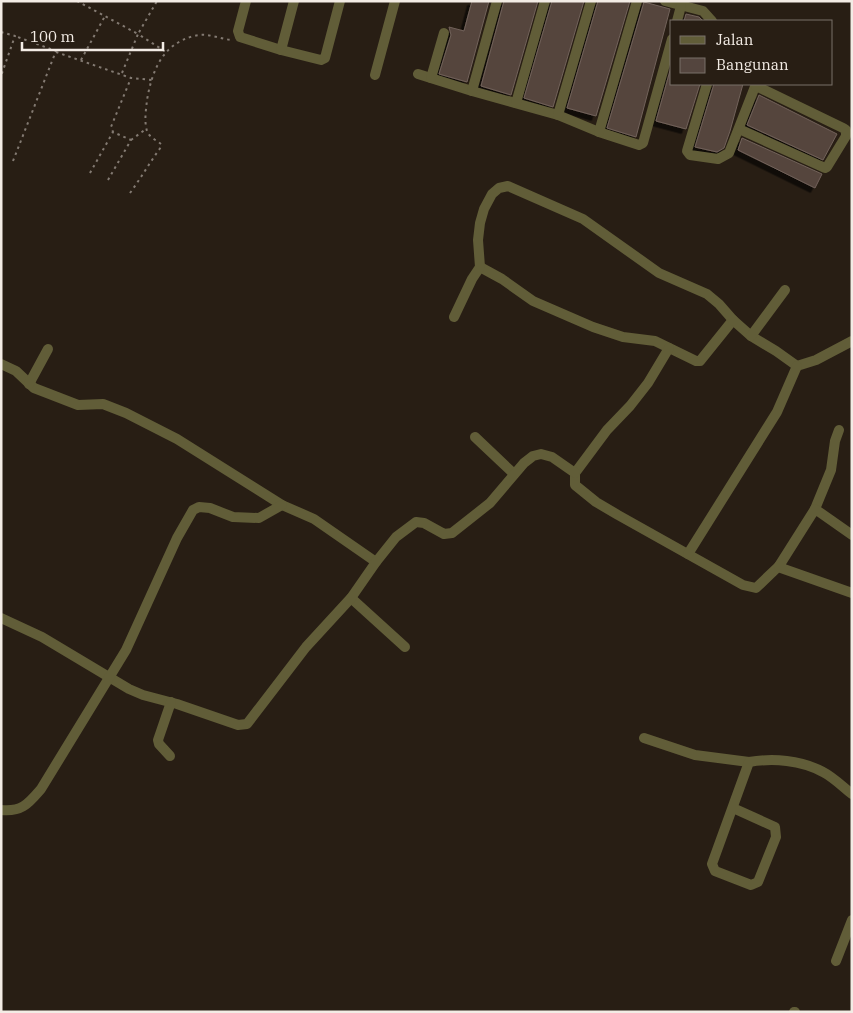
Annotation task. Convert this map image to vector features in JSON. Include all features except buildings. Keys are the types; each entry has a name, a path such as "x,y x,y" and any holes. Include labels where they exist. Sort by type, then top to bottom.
{"street":[{"path":"246,1 238,31 240,37 316,60 325,58 340,1"},
{"path":"280,50 294,1"},
{"path":"375,75 395,1"},
{"path":"472,91 497,1"},
{"path":"516,102 545,1"},
{"path":"558,114 591,1"},
{"path":"599,132 637,1"},
{"path":"665,1 696,8 703,11 711,20"},
{"path":"677,20 681,6"},
{"path":"431,78 444,33"},
{"path":"418,74 472,91 558,114 599,132 639,144 643,143 670,47"},
{"path":"707,85 687,151 690,154 713,159 724,157 729,153 756,85 843,128 846,130 846,136 825,168 739,129"},
{"path":"454,317 472,279 480,267 478,240 482,216 492,194 500,188 508,186 583,219 659,273 707,294 751,336 797,366"},
{"path":"480,267 502,279 533,301 593,327 623,337 655,341 692,360 700,361 733,320"},
{"path":"751,336 786,290"},
{"path":"688,554 777,412 797,366 816,360 852,341"},
{"path":"669,348 648,384 607,430 575,473 575,485 596,502 743,585 756,588 779,566 815,509 831,470 834,445 839,430"},
{"path":"29,384 48,349"},
{"path":"1,364 16,371 34,388 78,405 103,404 126,413 177,439 282,505 314,519 376,562"},
{"path":"475,437 514,474"},
{"path":"1,618 42,637 129,689 238,725 246,724 306,647 351,598 396,537 416,522 424,523 444,534 452,533 490,503 514,474 533,456 541,454 552,457 575,473"},
{"path":"1,810 19,810 29,803 41,790 126,650 177,538 193,510 199,507 210,508 233,517 259,518 282,505"},
{"path":"815,509 852,534"},
{"path":"779,566 852,593"},
{"path":"351,598 405,647"},
{"path":"170,756 159,744 158,740 171,702"},
{"path":"644,738 695,755 749,762 775,760 802,764 824,772 852,794"},
{"path":"733,808 775,827 776,837 758,882 752,885 715,871 712,864 749,762"},
{"path":"836,960 852,920"}],"path":[{"path":"77,1 138,34 166,52"},
{"path":"122,74 138,34 156,1"},
{"path":"80,60 105,16"},
{"path":"1,32 130,78 152,80"},
{"path":"130,193 161,147 146,129 145,114 154,70 166,52 182,40 195,35 206,34 232,40 240,37"},
{"path":"1,76 15,36"},
{"path":"13,161 56,51"},
{"path":"130,78 111,127 114,132 131,140"},
{"path":"108,180 131,140 146,129"},
{"path":"90,173 114,132"}]}
